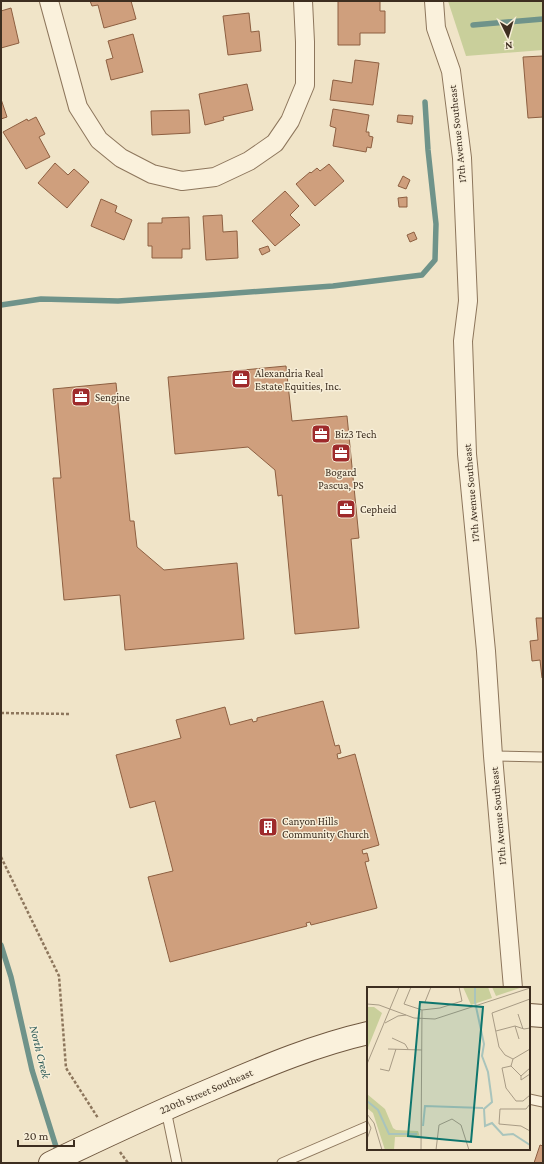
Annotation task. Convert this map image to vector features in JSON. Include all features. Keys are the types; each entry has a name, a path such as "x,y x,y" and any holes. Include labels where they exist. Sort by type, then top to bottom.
{"street":[{"path":"49,1 78,107 100,140 122,158 152,174 182,181 215,177 250,161 275,143 290,121 305,85 303,1"},
{"name":"17th Avenue Southeast","path":"434,1 436,28 451,71 462,158 468,301 463,341 467,454 486,651 493,756 513,987"},
{"path":"530,1015 543,1016"},
{"name":"220th Street Southeast","path":"50,1163 166,1108 278,1061 339,1040 367,1034"}],"lane":[{"path":"493,756 543,758"},
{"path":"530,1099 543,1102"},
{"path":"166,1108 177,1163"},
{"path":"282,1163 367,1126"}],"path":[{"path":"1,713 71,714"},
{"path":"1,857 59,976 66,1068 108,1135"}],"green space":[{"path":"448,1 543,1 543,50 466,56"}],"building":[{"path":"90,1 131,1 136,19 104,28 98,5 92,6"},
{"path":"338,1 380,1 380,11 385,11 385,33 360,33 360,45 338,45"},
{"path":"11,8 19,43 1,48 1,11"},
{"path":"249,13 251,32 259,31 261,51 228,55 223,16"},
{"path":"133,34 143,72 111,80 106,60 113,58 108,41"},
{"path":"543,56 543,117 528,118 523,57"},
{"path":"355,60 379,63 373,105 330,100 333,80 352,83"},
{"path":"247,84 253,110 223,117 224,120 205,125 199,94"},
{"path":"1,99 7,117 1,119"},
{"path":"333,109 369,115 366,132 369,132 369,136 373,137 371,148 367,147 366,152 333,146 336,128 330,126"},
{"path":"189,110 190,133 152,135 151,111"},
{"path":"398,115 413,116 412,124 397,122"},
{"path":"36,117 45,134 39,137 50,157 26,169 3,132 27,119 28,121"},
{"path":"55,163 68,175 74,169 89,182 67,208 38,183"},
{"path":"329,164 344,181 315,206 296,184 310,172 311,173 317,168 320,171"},
{"path":"403,176 410,180 406,189 398,186"},
{"path":"285,191 299,206 290,215 300,225 275,246 252,221"},
{"path":"407,197 407,207 399,207 398,198"},
{"path":"101,199 117,206 115,212 132,220 124,240 91,226"},
{"path":"222,215 223,232 237,231 238,258 206,260 203,216"},
{"path":"189,217 190,249 182,249 182,258 152,258 152,246 148,246 148,223 162,223 162,218"},
{"path":"414,232 417,239 410,242 407,235"},
{"path":"268,246 270,251 262,255 259,249"},
{"path":"286,366 292,421 347,416 359,538 351,539 359,628 295,634 282,495 278,496 275,470 248,447 175,454 168,377"},
{"path":"116,383 130,521 134,521 137,547 164,570 237,563 244,639 125,650 120,595 64,600 53,478 61,478 53,389"},
{"path":"536,618 543,618 543,678 540,660 532,661 530,641 538,640"},
{"name":"Canyon Hills Community Church","path":"323,701 335,746 339,745 341,753 337,754 338,759 355,754 379,845 362,850 363,854 367,853 369,861 365,862 377,908 311,925 310,922 306,923 307,926 170,962 148,877 173,871 155,801 130,808 116,755 181,738 176,720 225,707 230,725 252,719 253,722 257,721 257,718"},
{"path":"540,1145 543,1146 543,1163 534,1163"}],"waterway":[{"path":"473,25 543,19"},
{"path":"1,305 41,299 118,301 209,295 333,286 422,275 435,260 436,224 428,150 425,102"},
{"name":"North Creek","path":"1,945 11,977 32,1070 58,1153"}],"place":[{"name":"Alexandria Real Estate Equities, Inc.","path":"241,379"},
{"name":"Sengine","path":"81,397"},
{"name":"Biz3 Tech","path":"321,434"},
{"name":"Bogard Pascua, PS","path":"341,453"},
{"name":"Cepheid","path":"346,509"},
{"name":"Canyon Hills Community Church","path":"268,827"}]}
